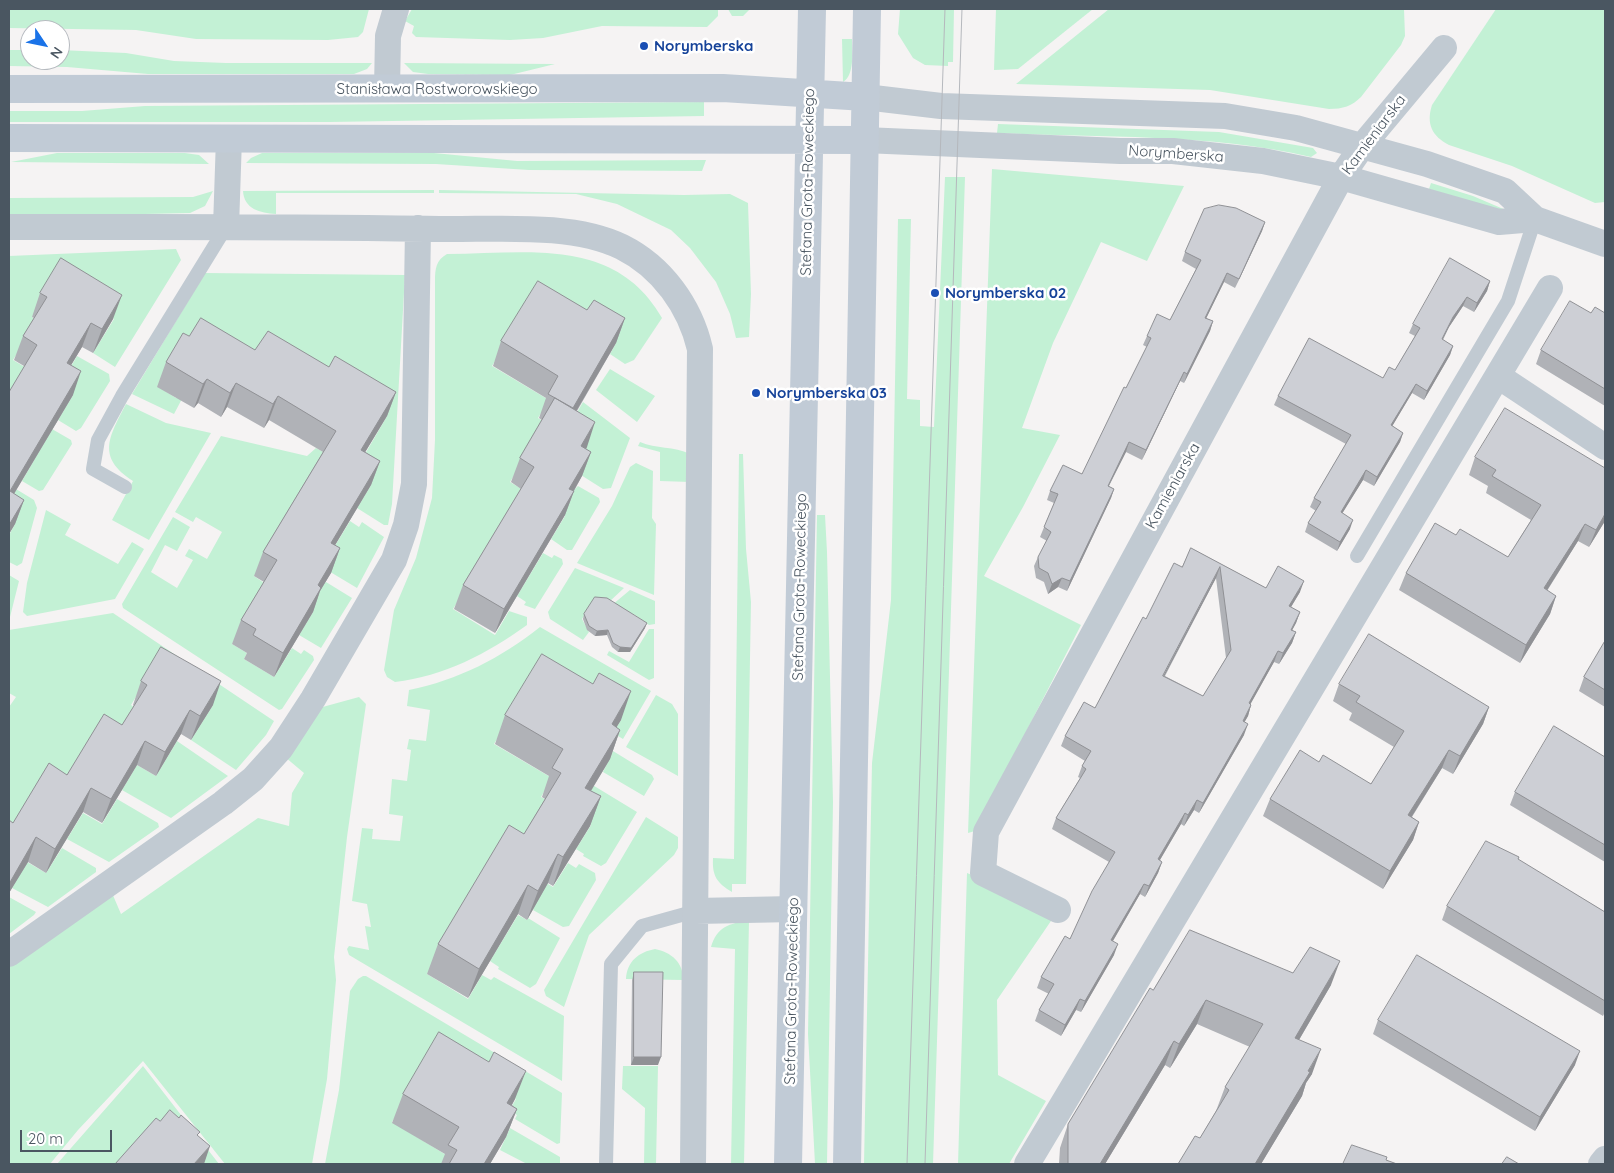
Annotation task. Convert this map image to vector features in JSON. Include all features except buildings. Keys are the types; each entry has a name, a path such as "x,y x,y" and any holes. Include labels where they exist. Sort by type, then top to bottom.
{"main road":[{"name":"Stefana Grota-Roweckiego","path":"788,1164 812,9"},
{"path":"847,1164 865,212 864,140 867,9"},
{"name":"Stanisława Rostworowskiego","path":"9,89 724,88 865,97"},
{"path":"9,138 809,138"},
{"name":"Norymberska","path":"809,138 864,140"}],"street":[{"path":"387,89 388,36 396,9"},
{"name":"Kamieniarska","path":"1058,910 983,873 986,832 1341,177 1363,146 1444,48"},
{"name":"Norymberska","path":"865,97 960,107 1166,112 1225,116 1296,128 1363,146 1506,191 1535,219 1605,244"},
{"path":"226,227 229,138"},
{"name":"Norymberska","path":"864,140 1120,151 1173,151 1262,161 1341,177 1499,222 1535,219"},
{"path":"9,227 418,228 556,231 596,238 623,248 652,269 673,290 695,327 700,348 694,835 696,911 693,1164"},
{"path":"9,954 253,779 281,748 313,699 394,560 406,525 414,484 418,228"},
{"path":"1026,1164 1550,288"},
{"path":"1498,376 1605,447"},
{"path":"696,911 794,909"},
{"path":"1601,1164 1605,1159"}],"lane":[{"path":"1357,556 1508,301 1535,219"},
{"path":"125,487 94,470 98,440 127,387 226,227"},
{"path":"606,1164 610,964 642,926 696,911"}],"green space":[{"path":"9,9 369,9 363,32 358,37 328,40 196,39 136,30 70,29 70,20 20,20 20,28 9,28"},
{"path":"412,9 718,9 718,16 707,27 602,26 543,38 510,40 416,37 412,33 414,26 405,21"},
{"path":"728,9 750,9 743,16 732,16"},
{"path":"900,9 954,9 953,62 948,62 948,66 925,65 913,58 898,34"},
{"path":"996,9 1093,9 1018,69 994,70"},
{"path":"1109,9 1404,9 1405,36 1401,45 1361,97 1351,105 1339,108 1329,109 1210,90 1016,84"},
{"path":"1496,9 1605,9 1605,202 1595,203 1512,166 1449,145 1438,138 1432,129 1430,112 1432,105"},
{"path":"842,39 852,39 851,68 847,79 843,82"},
{"path":"9,50 20,50 20,66 9,66"},
{"path":"70,50 126,53 174,61 372,63 367,69 354,74 148,74 70,67"},
{"path":"404,63 555,64 510,75 428,74 413,72"},
{"path":"704,102 704,116 330,122 9,122 9,111 82,111 145,106"},
{"path":"998,124 1219,132 1313,148 1317,153 1311,157 1272,149 1194,140 997,133"},
{"path":"57,153 185,153 199,155 209,164 11,162"},
{"path":"262,153 434,153 517,161 706,160 702,171 529,170 436,164 246,163 251,158"},
{"path":"992,169 1184,186 1147,261 1101,242 1053,343 1022,428 1060,435 1023,507 984,576 1081,625 975,831 968,833"},
{"path":"945,177 965,177 933,1164 864,1164 872,763 891,600 898,219 911,219 907,399 920,400 920,426 934,427"},
{"path":"1431,183 1473,196 1508,211 1428,192"},
{"path":"434,190 434,193 276,193 276,214 264,213 254,209 246,202 243,191"},
{"path":"439,190 684,195 730,194 748,203 751,294 749,337 736,338 730,314 716,282 690,248 671,230 617,204 576,194 439,193"},
{"path":"213,191 205,206 190,213 9,217 9,198 193,197"},
{"path":"176,249 181,260 115,367 93,353 114,319 53,282 32,317 37,321 13,360 28,369 9,401 9,256"},
{"path":"538,253 567,255 594,262 620,273 643,292 662,318 634,360 625,364 610,354 616,343 529,305 492,366 549,400 538,418 546,423 510,482 525,491 453,609 495,635 509,611 527,617 527,625 481,654 448,669 431,675 395,682 387,677 384,670 394,610 416,558 432,498 435,440 435,277 438,262 447,254"},
{"path":"205,273 405,275 392,504 388,525 384,525 357,508 371,485 346,470 361,461 387,416 327,380 157,386 176,398 184,395 174,414 132,394"},
{"path":"77,356 109,374 110,381 81,428 76,431 58,420 73,395 59,387"},
{"path":"610,369 655,396 637,422 596,390"},
{"path":"583,402 630,438 611,488 603,489 573,470 587,446 565,433"},
{"path":"126,404 166,423 211,433 149,540 112,520 133,481 121,472 114,463 110,455 109,446 115,427"},
{"path":"52,429 71,440 72,444 43,490 39,491 22,481"},
{"path":"221,436 307,456 316,448 327,454 254,576 267,585 232,644 247,653 244,659 274,677 292,648 301,654 304,650 313,656 314,660 282,709 279,710 123,608 122,604 173,517 190,527 177,551 165,545 151,572 177,588 193,560 185,556 189,549 207,559 222,532 196,517 193,522 175,512"},
{"path":"640,442 652,446 684,451 690,454 690,482 660,481 660,452 638,446"},
{"path":"739,454 743,454 746,549 751,602 746,884 732,884 732,892 716,878 713,870 713,858 734,859"},
{"path":"636,463 653,471 652,518 656,524 654,595 577,563 612,506 630,467"},
{"path":"565,484 575,489 578,486 599,498 600,502 572,550 567,550 551,539 565,516 551,507"},
{"path":"16,489 34,500 37,508 22,563 17,566 9,562 9,535 15,524 9,520 9,502"},
{"path":"46,510 71,524 65,535 118,564 132,542 144,549 115,599 27,616 23,612 27,583"},
{"path":"817,515 825,515 833,802 827,1164 815,1164 808,1034"},
{"path":"350,521 359,527 362,522 384,537 357,588 322,567"},
{"path":"543,553 552,558 554,555 562,559 563,564 535,609 524,605 526,602 517,596"},
{"path":"575,568 624,588 608,603 593,602 582,619 589,632 583,640 550,619 548,612"},
{"path":"9,575 19,581 9,621"},
{"path":"326,582 352,598 321,648 299,635 313,612 300,604"},
{"path":"630,590 655,601 655,624 649,625 635,615 612,605"},
{"path":"113,613 274,721 266,735 236,770 191,740 213,705 152,670 131,705 137,709 58,798 9,836 9,707 16,697 9,693 9,630"},
{"path":"540,627 651,691 623,739 613,733 621,720 588,701 531,683 494,744 552,778 541,797 550,802 514,862 498,854 427,974 468,999 482,975 491,980 494,977 564,1016 562,1081 349,955 347,949 349,946 369,950 365,926 371,927 367,904 352,901 362,828 373,829 372,839 400,841 403,816 389,814 392,779 407,781 411,750 407,749 409,739 426,741 430,710 407,706 409,690 462,674 510,649"},
{"path":"649,629 654,629 654,678 649,680 607,655 609,651 629,662"},
{"path":"656,695 672,704 678,714 678,776 626,747"},
{"path":"359,697 366,704 347,837 334,957 336,980 327,1079 312,1164 225,1164 143,1061 78,1130 50,1164 9,1164 9,965 112,893 121,914 258,818 289,826 292,793 304,773 285,757 319,708"},
{"path":"177,741 228,776 171,818 122,790 137,765 156,776"},
{"path":"613,751 652,775 654,779 644,796 603,772"},
{"path":"586,781 637,812 606,863 601,866 583,856 584,854 576,849 591,825 569,811"},
{"path":"117,799 158,823 159,827 109,862 67,839 83,813 102,824"},
{"path":"646,817 678,837 678,848 674,855 589,935 564,1007 546,996 544,990"},
{"path":"62,848 96,868 96,872 48,907 12,888 27,862 46,873"},
{"path":"568,863 576,868 579,864 595,873 596,880 569,926 563,927 533,910 534,908 525,902 540,879 553,887"},
{"path":"967,873 984,880 1053,918 997,1000 998,1075 1046,1101 1009,1164 958,1164"},
{"path":"9,897 36,912 9,934"},
{"path":"518,915 527,920 528,918 560,938 536,984 530,988 498,969 499,967 490,961"},
{"path":"749,921 744,1164 731,1164 735,949 711,947 717,935 725,927"},
{"path":"655,949 661,950 675,959 681,968 683,980 626,979 631,962 644,952"},
{"path":"366,976 562,1093 560,1143 557,1144 515,1119 517,1115 509,1111 516,1099 484,1080 428,1061 392,1122 448,1156 443,1164 325,1164 339,1090 350,991 358,979"},
{"path":"143,1066 219,1164 57,1164"},
{"path":"623,1066 658,1066 656,1164 644,1164 645,1108 622,1089"},
{"path":"510,1128 560,1157 560,1164 527,1164 500,1150"}],"tram line":[{"path":"907,1164 945,9"},
{"path":"925,1164 962,9"}],"place":[{"name":"Norymberska","path":"644,46"},
{"name":"Norymberska 02","path":"935,293"},
{"name":"Norymberska 03","path":"756,393"}]}
